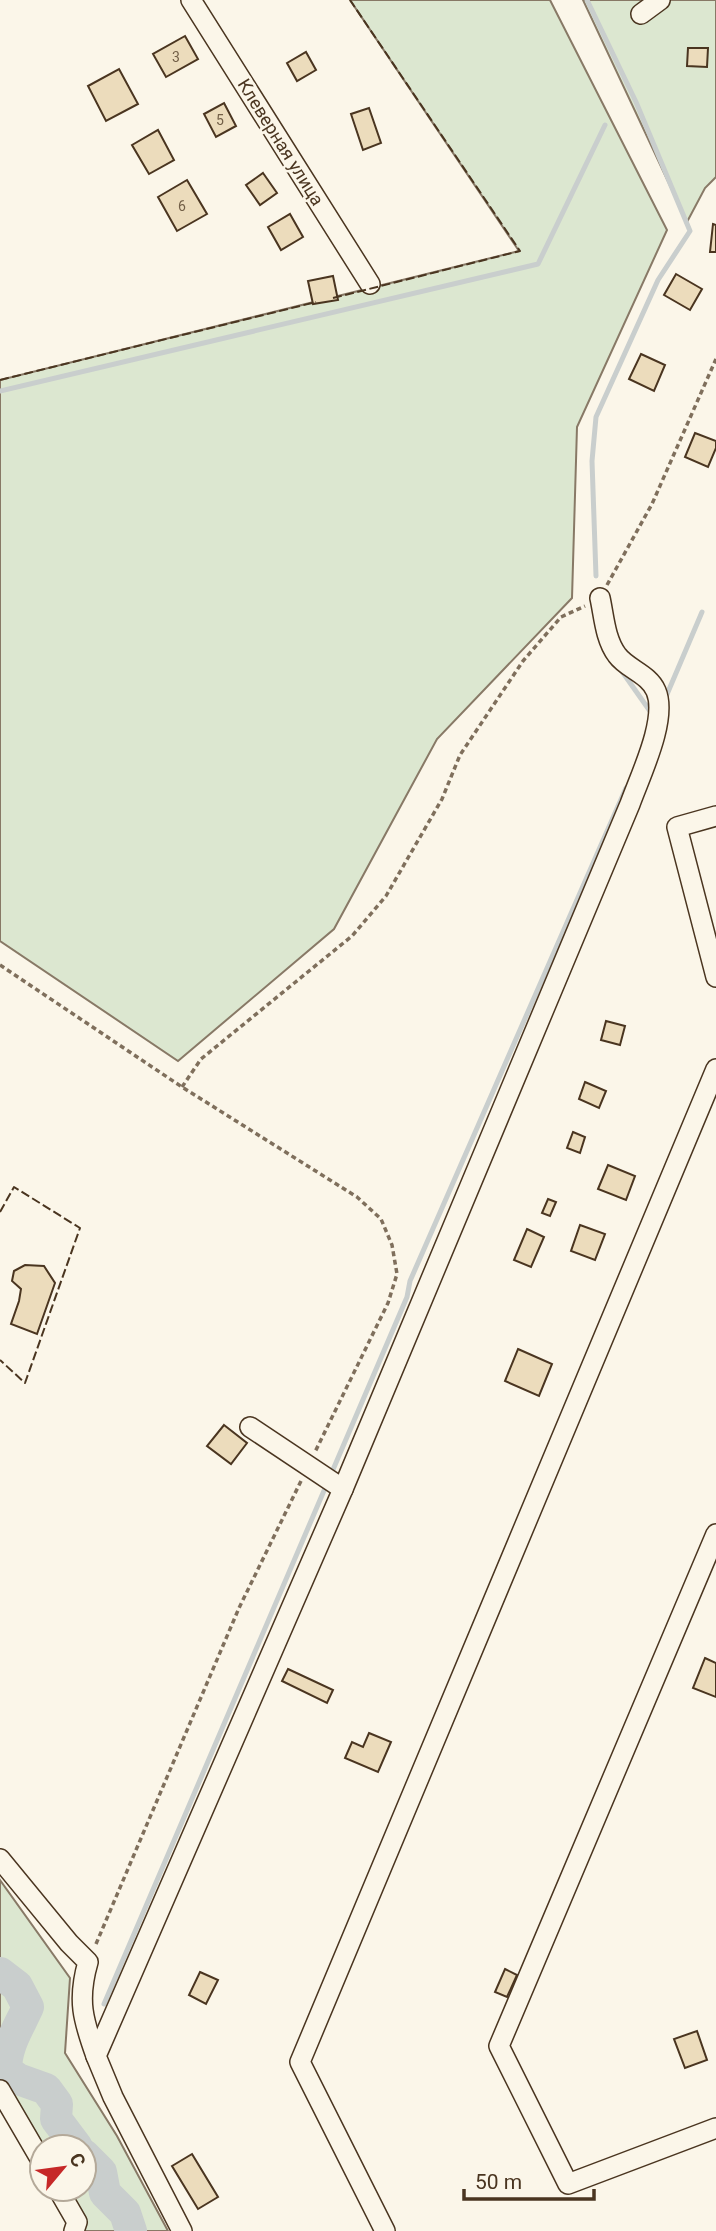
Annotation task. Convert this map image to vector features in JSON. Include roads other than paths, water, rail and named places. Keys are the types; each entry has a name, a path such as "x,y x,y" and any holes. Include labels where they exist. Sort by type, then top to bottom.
{"street":[{"name":"Клеверная улица","path":"191,0 370,284"},
{"path":"641,13 660,0"},
{"path":"96,2056 343,1489 630,804 657,726 657,693 652,684 617,655 608,634 600,598"},
{"path":"716,816 677,827 716,977"},
{"path":"385,2231 300,2062 716,1069"},
{"path":"250,1427 343,1489"},
{"path":"716,1534 499,2046 568,2183 716,2128"},
{"path":"0,1859 69,1943 88,1962 81,1986 84,2024 113,2097 182,2231"},
{"path":"0,2090 28,2138"},
{"path":"66,2203 77,2222 74,2231"}],"waterway":[{"path":"587,0 636,102 690,231 658,280 596,417 592,461 596,576"},
{"path":"0,391 538,264 605,125"},
{"path":"665,699 702,612"},
{"path":"621,670 652,714"},
{"path":"104,2004 407,1297 410,1281 626,788"},
{"path":"0,1973 17,1986 28,2007 10,2045 6,2070 18,2079 46,2089 57,2104 56,2119 66,2133"},
{"path":"98,2169 105,2193 125,2213 131,2231"}]}
